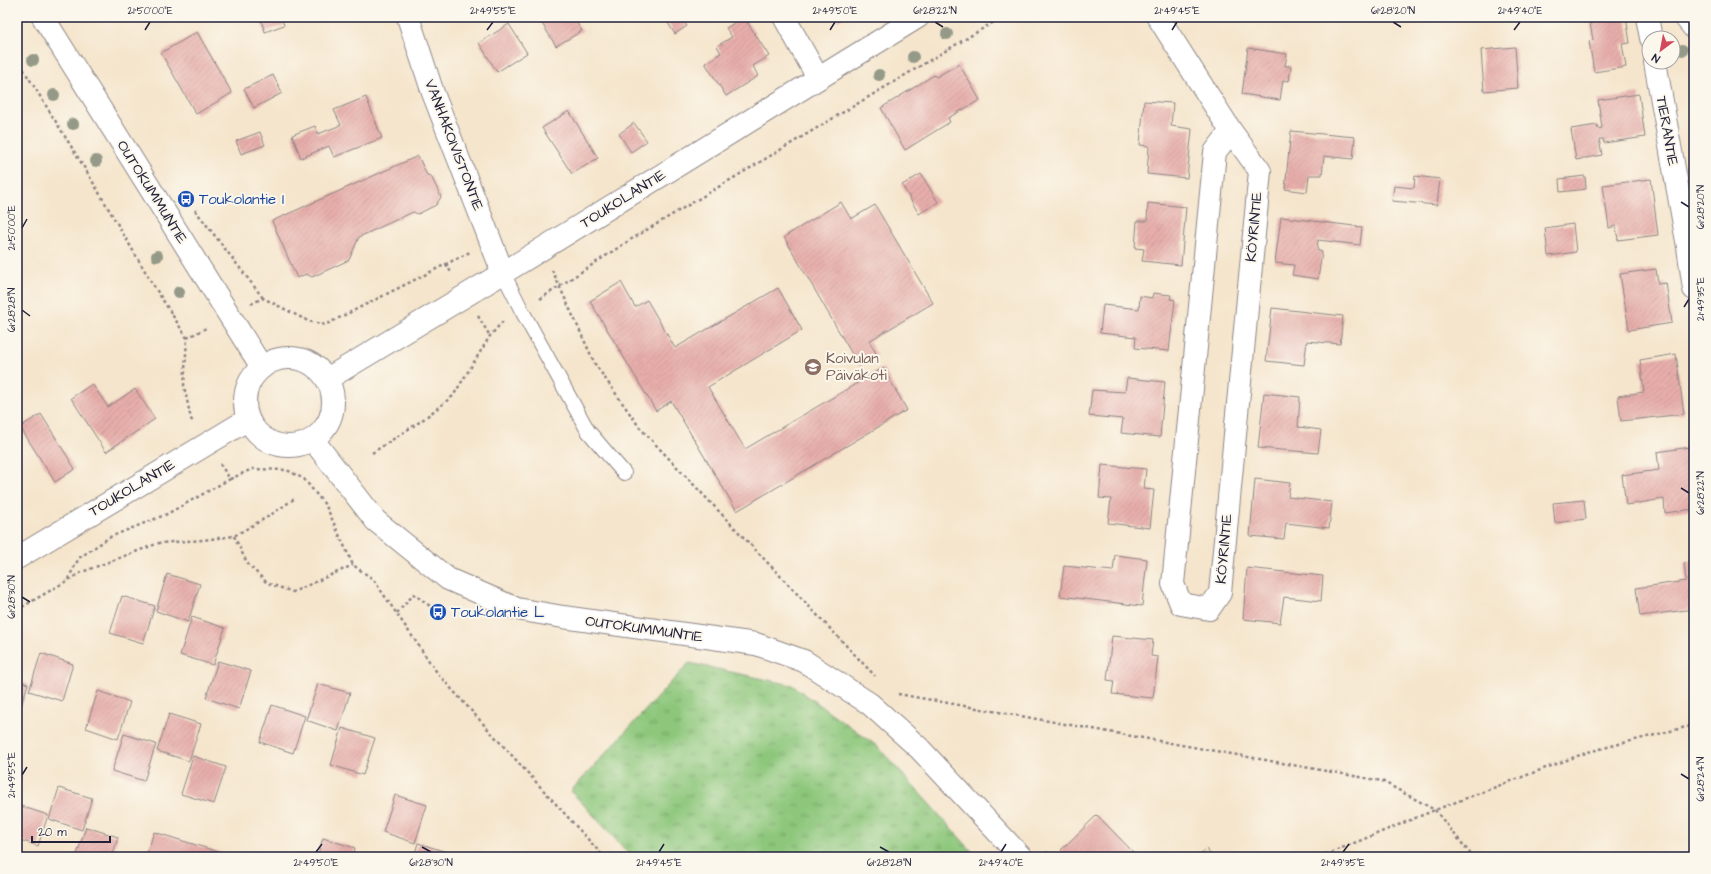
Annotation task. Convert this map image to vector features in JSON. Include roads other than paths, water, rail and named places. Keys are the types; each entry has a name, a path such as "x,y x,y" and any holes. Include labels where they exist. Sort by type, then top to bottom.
{"street":[{"name":"OUTOKUMMUNTIE","path":"43,17 261,366"},
{"name":"VANHAKOIVISTONTIE","path":"408,17 433,93 503,273"},
{"path":"784,17 818,78"},
{"name":"TOUKOLANTIE","path":"327,379 503,273 918,17"},
{"name":"KÖYRINTIE","path":"1158,17 1231,131 1260,171 1220,593 1209,609 1181,604 1173,584 1215,152 1231,131"},
{"path":"1647,17 1649,30"},
{"path":"1685,17 1694,28"},
{"name":"TIERANTIE","path":"1657,70 1691,247 1694,289"},
{"path":"290,357 304,360 317,368 327,379 332,392 333,406 330,419 323,431 313,440 298,446 283,446 268,442 256,432 247,420 244,405 245,391 251,377 261,366 275,359 290,357"},
{"name":"TOUKOLANTIE","path":"17,558 247,420"},
{"name":"OUTOKUMMUNTIE","path":"313,440 376,521 448,579 517,609 563,618 756,644 804,661 870,704 919,748 1021,857"}],"lane":[{"path":"503,273 522,311 588,431 624,473"}],"place":[{"name":"Toukolantie I","path":"186,199"},
{"name":"Koivulan Päiväkoti","path":"813,367"},
{"name":"Toukolantie L","path":"438,612"}]}
